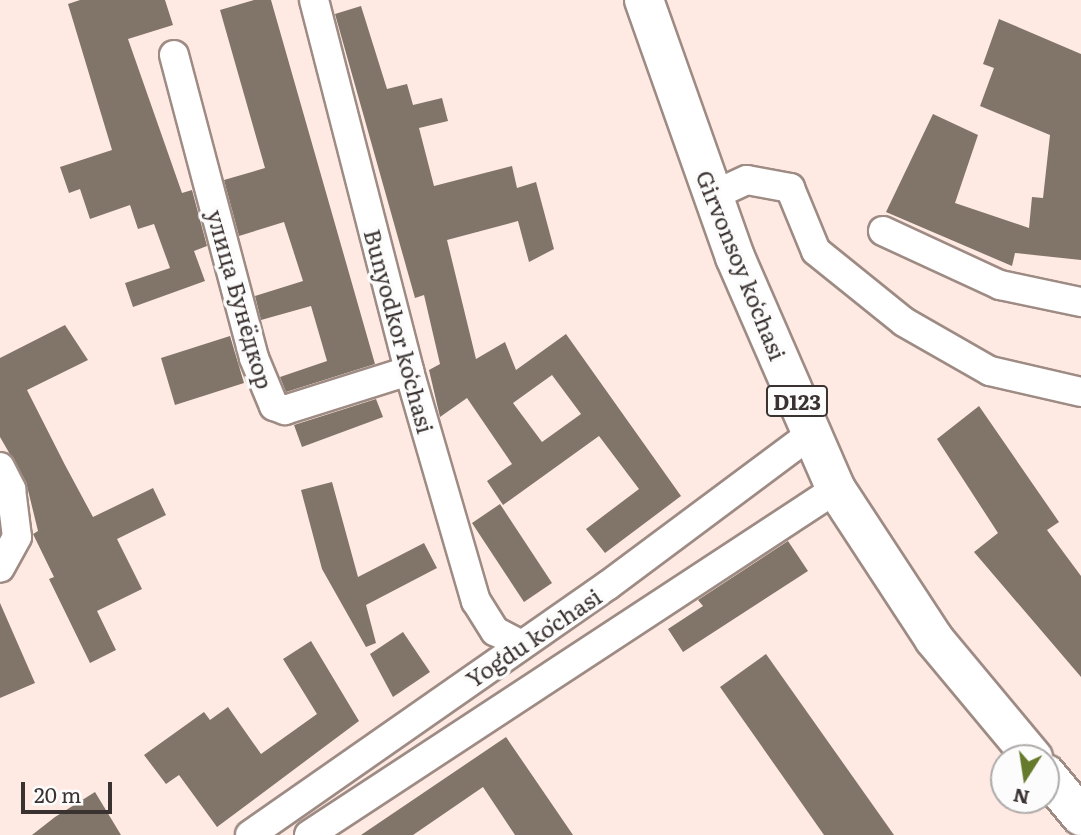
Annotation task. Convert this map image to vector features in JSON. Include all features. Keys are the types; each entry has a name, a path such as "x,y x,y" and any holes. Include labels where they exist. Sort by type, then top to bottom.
{"main road":[{"name":"Girvonsoy koʻchasi","path":"644,0 712,196 835,489 934,639 1021,744"},
{"path":"1060,791 1081,817"}],"street":[{"name":"Bunyodkor koʻchasi","path":"314,0 409,372 476,601 495,631 518,643"},
{"name":"улица Бунёдкор","path":"174,55 254,358 274,406 285,410 409,372"},
{"path":"712,196 747,180 790,188 816,251 904,322 990,371 1081,392"},
{"path":"883,231 1000,285 1081,302"},
{"name":"Yogʻdu koʻchasi","path":"250,835 518,643 607,586 811,433"},
{"path":"0,467 11,489 17,537 0,568"},
{"name":"Yogʻdu koʻchasi","path":"309,835 835,489"}],"building":[{"path":"80,0 165,0 173,25 128,39 182,193 192,190 207,246 194,251 205,281 133,307 125,283 170,268 154,224 138,229 130,205 90,219 80,189 69,193 60,167 112,150 68,4"},
{"path":"254,0 271,0 375,364 286,392 280,377 327,361 311,306 261,320 255,296 303,281 284,222 239,236 224,180 265,168 220,10"},
{"path":"361,6 387,89 407,84 413,105 442,98 448,121 419,128 434,186 512,166 517,188 536,182 554,249 529,262 518,221 447,240 476,359 505,342 516,370 566,334 681,496 605,553 586,529 639,489 599,436 503,505 487,481 512,464 467,398 440,417 429,370 440,364 424,295 415,298 335,14","holes":["552,375 581,414 542,442 513,403"]},
{"path":"999,19 1081,54 1081,260 1015,253 1012,266 886,212 933,114 978,135 955,203 1029,228 1032,197 1043,198 1050,135 980,106 994,68 983,64"},
{"path":"65,325 88,360 27,390 65,465 93,517 153,488 166,515 117,539 142,589 97,611 116,650 90,663 49,579 54,577 33,534 38,531 26,482 0,437 0,358"},
{"path":"230,336 244,383 175,405 161,358"},
{"path":"376,399 383,417 302,447 294,425"},
{"path":"979,406 1059,522 1047,530 1081,576 1081,677 974,552 998,533 937,439"},
{"path":"332,482 358,577 424,543 437,568 366,605 376,643 366,647 322,569 301,490"},
{"path":"500,504 552,583 524,602 472,523"},
{"path":"788,541 808,571 683,652 668,629 703,606 698,600"},
{"path":"0,603 35,683 0,698"},
{"path":"403,632 430,672 393,697 370,654"},
{"path":"311,641 359,721 217,827 179,775 166,784 144,755 204,712 210,720 228,707 261,754 317,714 283,659"},
{"path":"766,654 894,835 824,835 720,687"},
{"path":"506,737 573,835 515,835 483,787 413,835 361,835"},
{"path":"95,792 121,835 32,835 55,817"}]}
